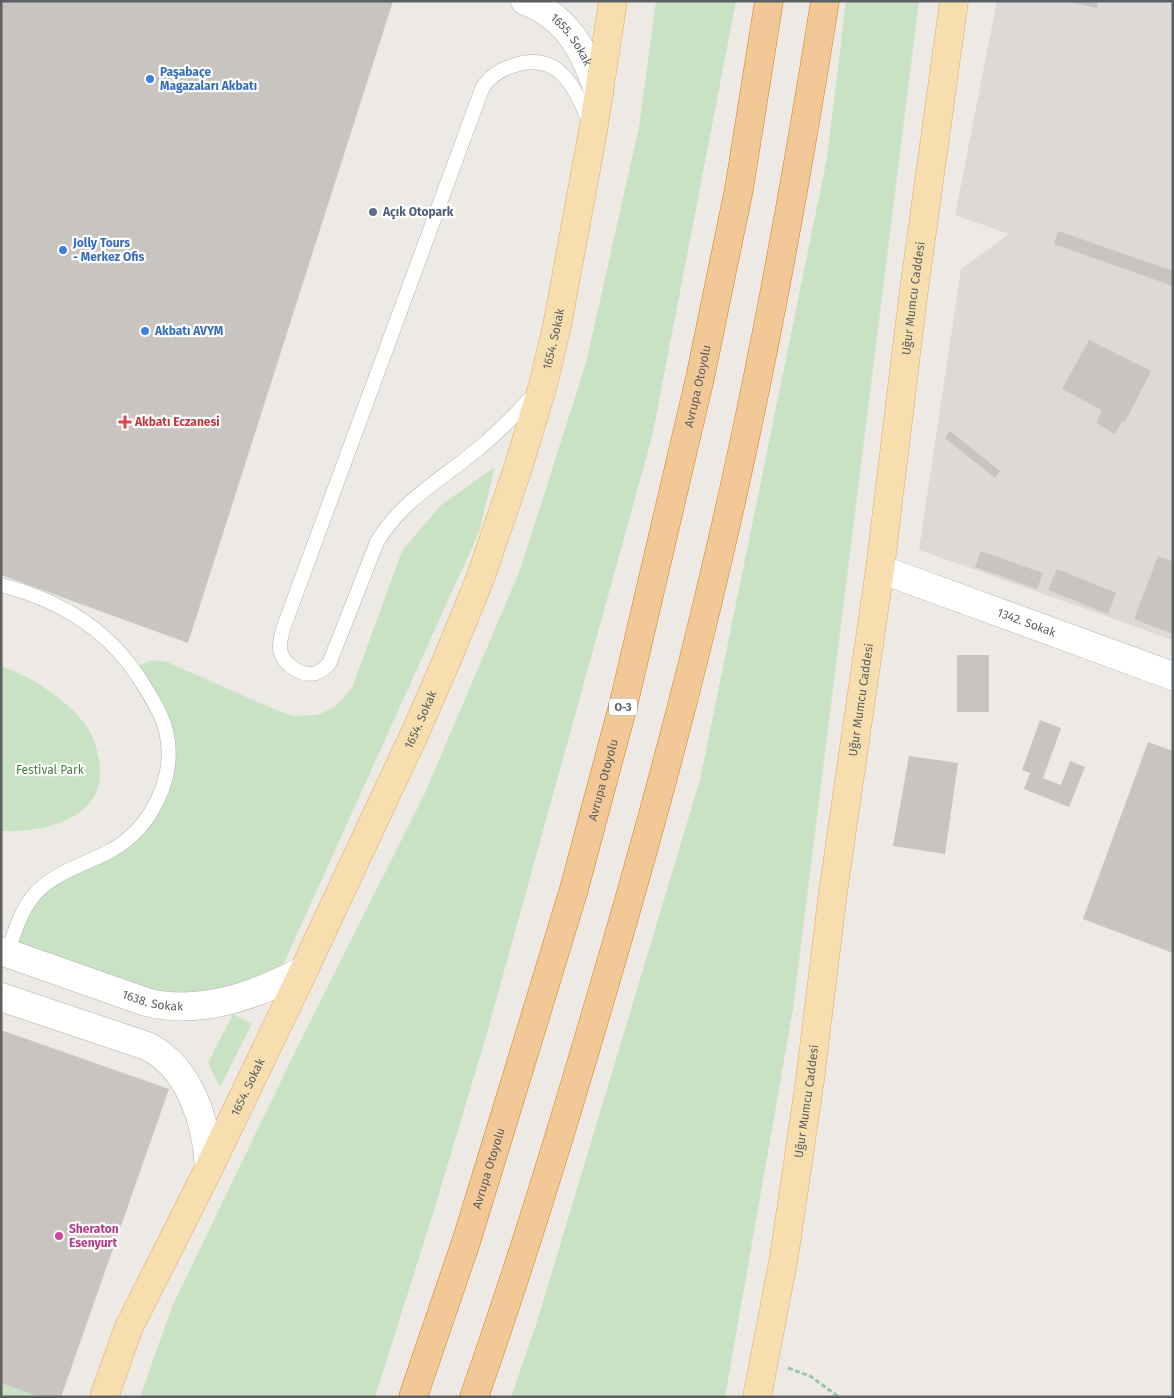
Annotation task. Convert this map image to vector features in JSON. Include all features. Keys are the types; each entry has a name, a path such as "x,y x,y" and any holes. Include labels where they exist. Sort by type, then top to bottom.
{"highway":[{"name":"Avrupa Otoyolu","path":"413,1397 467,1239 522,1063 574,890 623,706 712,321 739,189 769,1"},
{"path":"474,1397 501,1321 581,1066 658,798 693,661 756,384 800,157 825,1"}],"main road":[{"name":"1654. Sokak","path":"104,1397 129,1327 209,1168 304,970 410,744 480,579 518,468 557,326 593,131 613,1"},
{"name":"Uğur Mumcu Caddesi","path":"758,1397 784,1257 810,1080 833,892 880,569 913,297 954,1"}],"street":[{"name":"1655. Sokak","path":"525,1 546,10 576,41 590,67 599,94"},
{"path":"951,32 962,1"},
{"name":"1342. Sokak","path":"880,569 1173,676"},
{"name":"1638. Sokak","path":"5,952 146,1002 181,1008 241,997 274,985 304,970"},
{"path":"1,997 147,1046 159,1052 182,1076 190,1094 204,1129 208,1148 209,1168"}],"lane":[{"path":"542,385 499,431 408,503 384,529 377,542 329,664 317,673 310,674 293,668 286,662 280,647 283,629 482,89 491,77 507,68 538,61 549,64 560,71 571,83 580,98 593,131"},
{"path":"1,584 56,604 87,623 113,644 133,668 157,708 166,731 169,755 167,777 160,795 144,821 125,842 63,873 34,895 21,916 5,952"}],"path":[{"path":"765,1359 810,1376 839,1397"}],"shaded area":[{"path":"997,1 1173,1 1173,640 919,550 961,269 1009,234 955,215"}],"green space":[{"path":"656,1 736,1 652,437 487,1033 375,1397 140,1397 172,1307 295,1052 425,793 520,570 586,363 639,127"},
{"path":"846,1 919,1 793,1009 725,1397 511,1397 536,1325 700,780 827,158"},
{"path":"495,467 479,532 274,985 194,1007 8,953 28,904 99,855 150,813 168,744 133,668 153,660 167,662 293,716 317,715 335,707 352,688 402,551 441,505"},
{"name":"Festival Park","path":"1,666 36,682 58,697 77,714 90,732 99,760 100,779 95,795 85,808 71,818 37,829 1,831"},
{"path":"233,1014 252,1024 220,1087 208,1063"},
{"path":"1,1383 40,1397 1,1397"}],"building":[{"name":"Akbatı AVYM","path":"1,1 393,1 188,643 1,575"},
{"path":"1066,1 1098,1 1097,8"},
{"path":"1058,231 1173,271 1173,286 1054,244"},
{"path":"1089,340 1151,371 1125,422 1122,421 1115,434 1096,423 1102,410 1062,389"},
{"path":"950,431 1000,471 995,478 945,438"},
{"path":"981,551 1043,573 1037,589 975,567"},
{"path":"1158,556 1173,562 1173,634 1134,619"},
{"path":"1057,569 1116,593 1108,614 1048,590"},
{"path":"957,655 989,655 989,712 957,712"},
{"path":"1040,720 1061,728 1043,778 1061,785 1070,761 1085,767 1069,807 1024,789 1030,773 1022,770"},
{"path":"1148,742 1173,751 1173,953 1083,919"},
{"path":"909,756 958,763 945,854 893,846"},
{"name":"Sheraton Esenyurt","path":"1,1030 169,1089 61,1397 40,1397 1,1383"}],"place":[{"name":"Paşabaçe Magazaları Akbatı","path":"150,79"},
{"name":"Açık Otopark","path":"373,212"},
{"name":"Jolly Tours - Merkez Ofis","path":"63,250"},
{"name":"Akbatı AVYM","path":"145,331"},
{"name":"Akbatı Eczanesi","path":"125,422"},
{"name":"Sheraton Esenyurt","path":"59,1236"}]}
